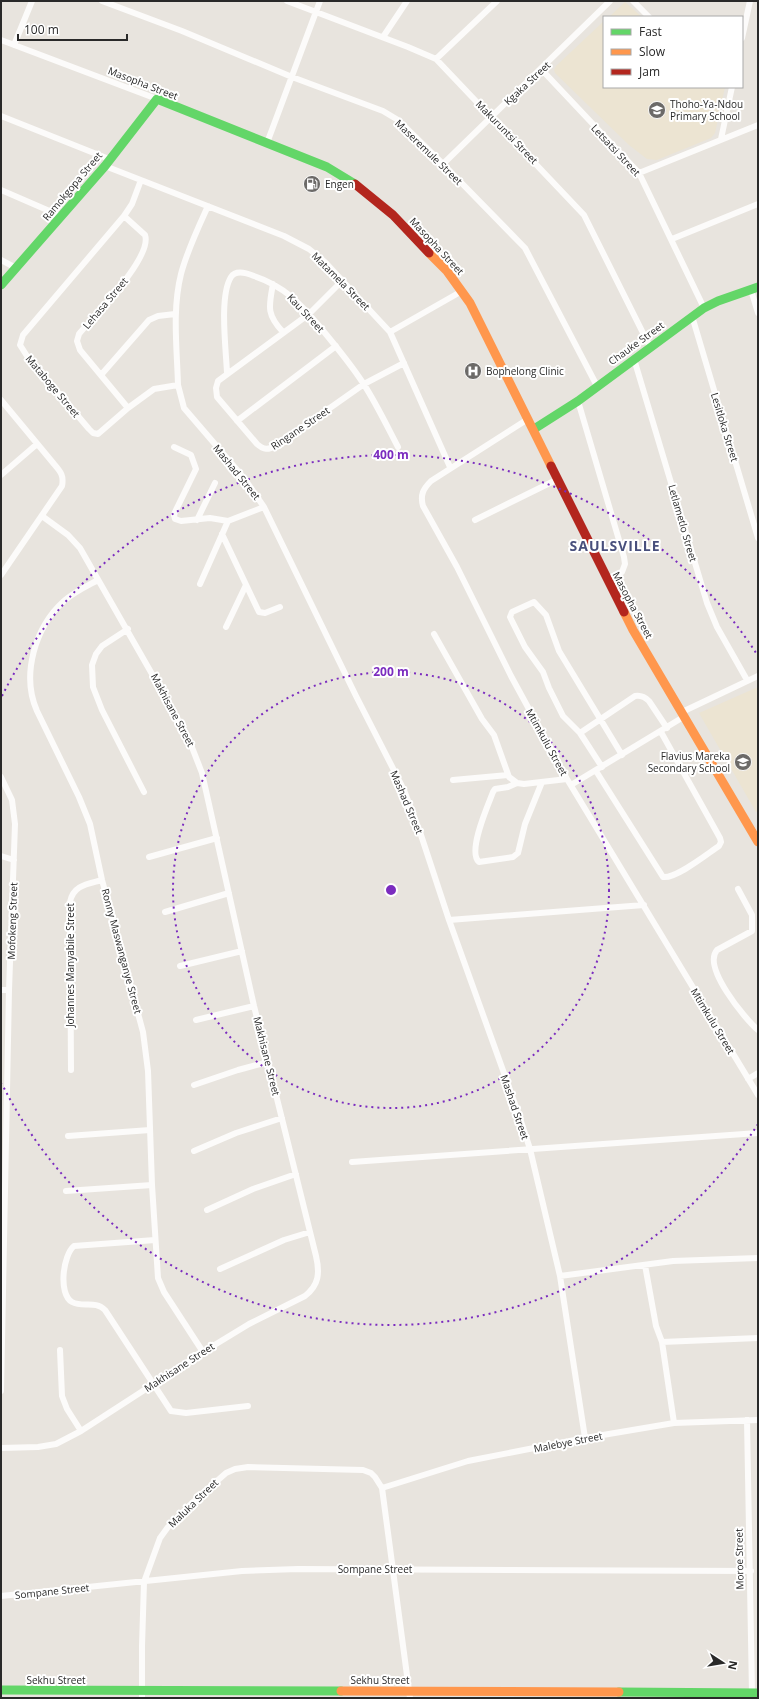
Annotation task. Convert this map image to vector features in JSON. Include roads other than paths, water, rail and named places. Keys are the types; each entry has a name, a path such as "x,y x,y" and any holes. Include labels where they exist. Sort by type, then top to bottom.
{"street":[{"path":"14,45 32,1"},
{"name":"Maseremule Street","path":"102,1 292,77 383,111 398,120 443,164 528,253 597,386"},
{"name":"Makuruntsi Street","path":"287,1 383,37 436,59 492,116 584,215 650,347"},
{"path":"267,143 320,1"},
{"path":"383,37 407,1"},
{"path":"436,59 497,1"},
{"name":"Kgaka Street","path":"443,164 542,70 610,1"},
{"path":"633,1 648,16"},
{"path":"743,33 750,1"},
{"name":"Masopha Street","path":"1,40 327,167 358,185 393,214 447,271 462,291 480,321 607,579 652,662 758,842"},
{"name":"Letsatsi Street","path":"542,70 639,174 672,239 704,308"},
{"path":"721,139 732,88"},
{"name":"Ramokgopa Street","path":"1,285 107,162 157,100"},
{"name":"Matamela Street","path":"1,116 107,162 141,180 299,243 325,262 390,332 450,468"},
{"path":"639,174 758,125"},
{"name":"Mataboge Street","path":"141,180 132,204 124,216 23,335 20,345 27,356 93,433 98,434 128,408 154,389 178,385"},
{"path":"1,190 61,216"},
{"path":"672,239 758,204"},
{"name":"Mashad Street","path":"208,206 184,264 177,295 175,314 178,385 184,408 244,478 264,507 356,696 404,790 530,1149 560,1276 585,1438"},
{"name":"Lehasa Street","path":"124,216 144,235 146,243 144,250 136,266 79,334 77,340 80,350 128,408"},
{"path":"1,260 16,268"},
{"name":"Kau Street","path":"227,373 225,294 232,275 241,272 273,284 286,291 308,314 336,346 364,384 398,447"},
{"path":"227,373 308,314 343,280"},
{"path":"273,284 270,299 270,311 273,320 283,332"},
{"path":"754,289 758,313"},
{"name":"Chauke Street","path":"534,429 578,401 704,308 718,301 754,289"},
{"path":"390,332 462,291"},
{"path":"101,375 150,320 158,316 175,314"},
{"name":"Lesitloka Street","path":"692,316 758,538"},
{"path":"237,421 336,346"},
{"name":"Letlametlo Street","path":"634,359 707,603 717,627 747,680"},
{"name":"Ringane Street","path":"227,373 218,381 216,388 217,397 263,449 270,449 364,384 404,363"},
{"path":"1,400 62,473 63,479 62,486 1,575"},
{"path":"578,401 624,556 625,564 622,572 607,579"},
{"name":"Mtimkulu Street","path":"528,419 434,478 426,485 421,496 423,506 457,567 515,683 567,779 758,1095"},
{"path":"1,475 38,444"},
{"path":"174,446 191,455 196,469 177,508 174,517 178,520 210,518 228,521 264,507"},
{"path":"475,520 558,479"},
{"path":"197,520 215,483"},
{"name":"Makhisane Street","path":"1,1448 50,1446 81,1431 249,1324 300,1299 313,1290 319,1277 310,1232 254,1006 202,773 188,737 88,560 75,542 57,526 42,516"},
{"path":"200,584 228,521"},
{"path":"222,534 246,586 261,613 265,613 280,607"},
{"name":"Ronny Maswanganye Street","path":"98,580 64,601 43,627 37,640 30,688 32,701 85,810 90,824 102,880 146,1045 152,1185 158,1278 160,1285 203,1352"},
{"path":"226,627 246,586"},
{"path":"602,767 580,733 567,721 556,704 544,672 522,642 510,617 512,612 534,602 544,611 559,651 622,756"},
{"path":"128,629 102,646 96,654 92,665 93,687 102,710 144,792"},
{"path":"434,634 479,714 494,735 508,775 512,781 517,784"},
{"path":"572,785 661,732 683,714 747,680 758,676"},
{"path":"580,733 639,695 649,701 667,728"},
{"path":"596,771 663,877 670,877 719,846 721,842 661,732"},
{"path":"453,780 508,775"},
{"name":"Mofokeng Street","path":"1,777 14,811 14,860 2,1284 1,1391"},
{"path":"542,782 525,824 518,853 513,857 479,862 475,855 477,841 495,789 517,784 567,779"},
{"path":"149,857 217,838"},
{"path":"1,856 14,860"},
{"name":"Johannes Manyabile Street","path":"71,1070 70,902 74,891 78,888 102,880"},
{"path":"738,889 752,916 752,932 717,950 714,955 714,965 718,976 740,1012 757,1027"},
{"path":"164,912 229,893"},
{"path":"449,920 644,905"},
{"path":"180,966 242,951"},
{"path":"1,990 10,990"},
{"path":"196,1020 254,1006"},
{"path":"194,1085 238,1070 268,1062"},
{"path":"748,1079 758,1073"},
{"path":"194,1151 236,1133 282,1118"},
{"path":"68,1136 150,1130"},
{"path":"352,1162 758,1133"},
{"path":"207,1210 253,1189 296,1174"},
{"path":"66,1191 152,1185"},
{"path":"220,1269 284,1240 310,1232"},
{"path":"155,1240 74,1246 67,1258 64,1276 66,1293 71,1301 98,1304 105,1310 171,1411 186,1413 248,1406"},
{"path":"560,1276 673,1261 758,1258"},
{"path":"645,1265 656,1326 662,1342 674,1423"},
{"path":"662,1342 758,1338"},
{"path":"60,1350 62,1396 67,1409 81,1431"},
{"name":"Moroe Street","path":"746,1420 754,1695"},
{"name":"Malebye Street","path":"382,1488 468,1462 585,1438 674,1423 758,1420"},
{"name":"Maluka Street","path":"142,1695 144,1582 156,1546 163,1532 206,1489 230,1471 248,1468 353,1469 370,1473 375,1477 382,1488"},
{"path":"382,1488 409,1695"},
{"name":"Sompane Street","path":"1,1596 242,1571 298,1569 751,1571"},
{"name":"Sekhu Street","path":"1,1690 142,1695 754,1695"}],"place":[{"name":"Thoho-Ya-Ndou Primary School","path":"657,110"},
{"name":"Engen","path":"312,184"},
{"name":"Bophelong Clinic","path":"473,371"},
{"name":"Flavius Mareka Secondary School","path":"743,762"}],"district":[{"name":"SAULSVILLE","path":"615,546"}]}
